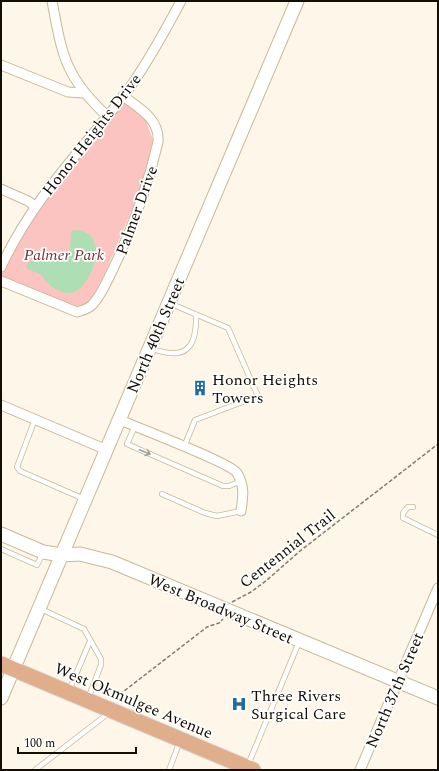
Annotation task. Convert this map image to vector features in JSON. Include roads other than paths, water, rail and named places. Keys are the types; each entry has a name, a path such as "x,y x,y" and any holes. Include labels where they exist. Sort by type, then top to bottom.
{"main road":[{"name":"West Okmulgee Avenue","path":"7,666 87,700 114,704 181,739 241,767"}],"street":[{"path":"52,1 60,46 72,77 83,93 107,116"},
{"name":"Honor Heights Drive","path":"1,267 11,246 35,206 67,163 123,96 182,1"},
{"name":"North 40th Street","path":"1,698 7,666 39,608 297,1"},
{"path":"1,65 68,92 83,93"},
{"name":"Palmer Drive","path":"1,281 77,312 86,310 93,305 102,292 125,244 138,210 158,142 157,131 151,117 123,96"},
{"path":"1,189 28,201 35,206"},
{"path":"1,405 107,450"},
{"path":"120,420 233,469 241,481 244,492 241,511"},
{"name":"West Broadway Street","path":"1,534 43,552 62,555 80,554 95,557 438,698"},
{"name":"North 37th Street","path":"360,770 438,588"}],"lane":[{"path":"168,303 228,328 258,396 194,420 184,447"},
{"path":"149,348 167,354 178,354 188,348 193,342 197,331 196,315"},
{"path":"35,420 17,467 20,471 86,500"},
{"path":"135,426 127,444 222,486 229,486 241,481"},
{"path":"162,494 205,513 217,516 241,511"},
{"path":"413,506 408,507 403,513 403,518 438,535"},
{"path":"1,550 38,565 43,552"},
{"path":"39,608 84,629 101,659 101,665 87,700"},
{"path":"69,692 90,641"},
{"path":"241,767 300,641"},
{"path":"35,770 114,704"},
{"path":"169,770 181,739"}],"place":[{"name":"Honor Heights Towers","path":"200,388"},
{"name":"Three Rivers Surgical Care","path":"239,704"}],"park label":[{"name":"Palmer Park","path":"64,254"}]}
